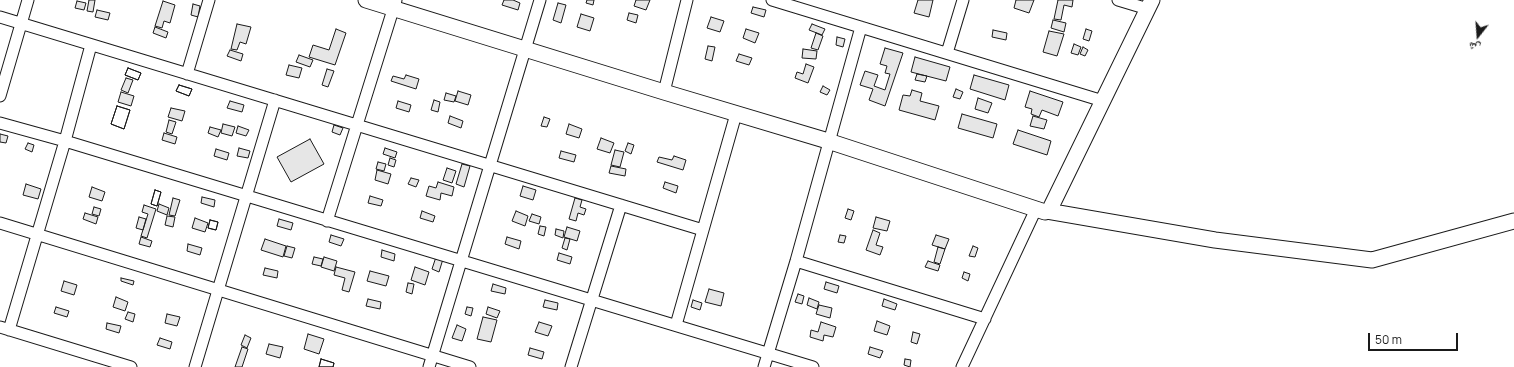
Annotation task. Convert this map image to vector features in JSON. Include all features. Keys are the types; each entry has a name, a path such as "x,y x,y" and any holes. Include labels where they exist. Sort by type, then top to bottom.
{"street":[{"path":"0,96 28,0"},
{"path":"187,74 210,0"},
{"path":"366,0 395,4 525,50 828,141 1041,210 1215,240 1372,260 1514,221"},
{"path":"431,362 540,0"},
{"path":"664,92 687,0"},
{"path":"772,0 1103,101"},
{"path":"947,53 963,0"},
{"path":"1041,210 1050,209 1150,4 1118,0"},
{"path":"327,221 395,4"},
{"path":"0,17 703,230"},
{"path":"764,367 796,261 828,141 861,27"},
{"path":"91,45 65,141 37,234 5,328 131,367"},
{"path":"195,367 275,100"},
{"path":"676,325 736,114"},
{"path":"0,123 65,141 591,301 768,352 813,367"},
{"path":"572,367 621,205"},
{"path":"962,367 1041,210"},
{"path":"0,223 218,289 431,362 470,367"},
{"path":"796,261 985,319"}],"building":[{"path":"89,0 95,0 93,12 87,11"},
{"path":"504,0 513,0 520,3 518,10 502,5"},
{"path":"587,0 594,0 593,5 586,3"},
{"path":"636,0 650,0 646,10 634,6"},
{"path":"918,0 933,0 929,17 914,13"},
{"path":"1016,0 1034,0 1029,13 1014,8"},
{"path":"1058,0 1073,0 1072,7 1064,5 1061,20 1054,19"},
{"path":"77,1 86,3 84,10 75,8"},
{"path":"163,1 175,5 170,23 164,21 162,28 155,26"},
{"path":"558,3 566,5 561,23 553,20"},
{"path":"193,4 200,6 198,17 191,15"},
{"path":"753,7 766,10 764,17 751,13"},
{"path":"97,10 110,13 108,20 95,17"},
{"path":"629,13 638,15 636,23 627,20"},
{"path":"581,14 594,18 590,31 577,27"},
{"path":"711,17 724,21 720,32 707,28"},
{"path":"1053,20 1066,23 1064,32 1051,28"},
{"path":"237,24 251,27 246,44 240,42 237,50 231,49"},
{"path":"812,24 825,29 822,35 809,30"},
{"path":"155,27 168,32 166,38 153,33"},
{"path":"336,29 346,33 335,65 309,57 313,45 329,50"},
{"path":"746,29 759,33 755,43 743,38"},
{"path":"1086,29 1092,31 1089,41 1083,39"},
{"path":"993,30 1007,33 1006,40 992,37"},
{"path":"1049,31 1064,34 1057,56 1043,52"},
{"path":"816,33 823,36 818,50 811,48"},
{"path":"837,37 845,39 843,47 836,45"},
{"path":"1074,44 1081,47 1078,55 1071,53"},
{"path":"708,46 715,47 712,61 705,59"},
{"path":"1083,47 1088,50 1085,56 1080,54"},
{"path":"885,48 903,53 885,106 869,100 873,89 860,85 865,71 878,75 874,86 885,90 890,74 885,73 887,66 880,64"},
{"path":"803,49 817,51 816,59 802,58"},
{"path":"230,50 243,54 241,61 227,56"},
{"path":"739,54 752,58 749,65 736,61"},
{"path":"299,55 313,60 310,67 296,62"},
{"path":"915,57 950,67 946,81 911,72"},
{"path":"806,64 814,67 808,83 795,78 797,72 803,74"},
{"path":"289,65 302,68 299,78 286,75"},
{"path":"128,68 141,73 138,80 125,75"},
{"path":"128,68 141,73 138,80 125,75"},
{"path":"327,69 334,71 328,87 322,85"},
{"path":"917,74 927,76 925,82 915,80"},
{"path":"406,75 419,79 416,89 391,81 393,76 404,79"},
{"path":"974,75 1009,85 1005,100 970,89"},
{"path":"126,78 133,80 128,93 121,90"},
{"path":"179,85 192,89 189,96 176,91"},
{"path":"179,85 192,89 189,96 176,91"},
{"path":"823,86 830,90 827,95 820,92"},
{"path":"956,89 963,92 960,99 953,97"},
{"path":"912,90 922,93 920,101 939,106 935,120 899,110 903,95 910,96"},
{"path":"458,91 471,95 468,105 455,101"},
{"path":"1030,91 1063,102 1058,116 1042,110 1039,117 1031,114 1032,109 1025,107"},
{"path":"121,92 134,96 131,106 118,102"},
{"path":"446,93 456,96 454,102 444,100"},
{"path":"978,98 992,103 988,113 975,109"},
{"path":"434,100 440,102 438,112 431,110"},
{"path":"230,101 244,105 242,112 227,108"},
{"path":"398,101 411,105 409,112 396,108"},
{"path":"117,106 130,110 124,129 111,124"},
{"path":"117,106 130,110 124,129 111,124"},
{"path":"171,108 185,111 182,121 168,117"},
{"path":"962,114 997,124 993,138 958,128"},
{"path":"450,116 463,121 461,128 448,123"},
{"path":"1033,116 1047,120 1044,129 1030,126"},
{"path":"544,117 550,119 547,127 541,126"},
{"path":"169,120 176,122 172,134 166,132"},
{"path":"223,124 235,127 232,136 221,133"},
{"path":"569,124 582,129 579,138 566,134"},
{"path":"334,125 343,128 340,135 332,132"},
{"path":"238,126 249,130 246,136 236,133"},
{"path":"210,127 221,130 218,137 208,133"},
{"path":"1018,130 1051,141 1047,155 1013,144"},
{"path":"164,133 177,137 175,144 162,140"},
{"path":"0,134 8,136 6,143 0,142"},
{"path":"601,138 614,143 610,153 597,149"},
{"path":"310,139 324,164 291,182 277,157"},
{"path":"28,143 34,145 32,152 25,149"},
{"path":"628,143 634,145 631,154 625,151"},
{"path":"239,148 250,151 248,158 237,156"},
{"path":"385,148 397,152 395,158 383,154"},
{"path":"216,149 229,153 227,160 214,156"},
{"path":"615,150 624,152 620,167 611,165"},
{"path":"561,151 576,155 574,162 559,158"},
{"path":"674,156 686,160 683,170 657,162 659,157 672,160"},
{"path":"390,158 396,160 394,167 388,165"},
{"path":"378,162 386,164 384,171 376,169"},
{"path":"462,164 470,166 464,187 456,184"},
{"path":"611,166 626,169 625,176 609,173"},
{"path":"447,168 456,171 452,183 443,180"},
{"path":"377,170 391,174 388,184 375,180"},
{"path":"411,178 419,180 416,187 408,184"},
{"path":"438,182 454,187 452,196 441,193 440,200 426,196 429,186 436,188"},
{"path":"665,182 678,186 676,193 663,188"},
{"path":"26,184 41,189 38,199 23,195"},
{"path":"523,186 536,190 533,200 520,196"},
{"path":"92,187 105,192 102,201 89,197"},
{"path":"155,190 161,192 157,206 151,204"},
{"path":"155,190 161,192 157,206 151,204"},
{"path":"370,196 383,200 381,206 368,203"},
{"path":"202,197 215,200 214,207 201,203"},
{"path":"173,198 180,200 175,216 169,215"},
{"path":"575,198 582,200 580,207 586,209 584,215 578,213 576,221 569,219"},
{"path":"159,204 169,208 167,215 157,211"},
{"path":"144,205 156,209 147,238 141,236 148,214 142,212"},
{"path":"94,207 101,209 99,216 92,214"},
{"path":"848,209 854,211 851,220 845,218"},
{"path":"422,211 435,216 433,222 420,218"},
{"path":"516,211 528,216 525,226 512,221"},
{"path":"85,213 98,217 96,224 83,219"},
{"path":"532,214 541,217 539,224 529,221"},
{"path":"167,216 175,217 173,227 165,225"},
{"path":"139,217 146,219 143,230 136,228"},
{"path":"876,217 890,221 887,231 873,228"},
{"path":"195,218 208,223 205,232 192,228"},
{"path":"279,219 293,223 291,230 277,226"},
{"path":"210,220 218,222 216,230 208,228"},
{"path":"210,220 218,222 216,230 208,228"},
{"path":"540,226 546,227 544,236 538,234"},
{"path":"567,227 580,231 577,241 564,237"},
{"path":"556,229 564,231 563,238 555,235"},
{"path":"873,230 880,233 876,245 883,247 880,255 866,250"},
{"path":"331,235 344,239 341,246 329,242"},
{"path":"840,235 846,236 844,243 838,242"},
{"path":"936,235 949,239 945,249 932,245"},
{"path":"141,237 152,241 150,247 139,244"},
{"path":"507,237 521,241 519,249 505,244"},
{"path":"565,238 570,239 567,250 562,248"},
{"path":"265,239 286,246 283,257 261,250"},
{"path":"188,244 202,248 200,255 187,251"},
{"path":"287,246 295,248 292,258 284,256"},
{"path":"973,246 978,248 975,257 969,256"},
{"path":"938,247 945,249 940,264 934,262"},
{"path":"382,250 395,254 394,261 381,257"},
{"path":"559,253 572,257 570,264 557,260"},
{"path":"314,257 323,259 321,266 312,264"},
{"path":"324,257 337,261 334,271 321,267"},
{"path":"436,257 443,259 439,272 432,269"},
{"path":"928,261 940,265 938,271 925,267"},
{"path":"336,267 355,272 349,292 342,290 345,278 334,275"},
{"path":"415,267 429,272 425,285 411,280"},
{"path":"265,268 278,271 277,278 263,275"},
{"path":"370,271 389,276 386,286 367,281"},
{"path":"964,272 970,274 968,281 962,278"},
{"path":"121,278 134,281 133,285 121,281"},
{"path":"64,281 77,285 74,295 61,291"},
{"path":"826,282 839,286 837,293 824,289"},
{"path":"408,283 414,284 412,294 406,292"},
{"path":"493,284 506,288 505,294 491,291"},
{"path":"709,289 724,293 721,306 705,302"},
{"path":"798,294 804,296 802,304 795,302"},
{"path":"116,297 128,302 125,311 113,307"},
{"path":"809,298 819,302 817,309 807,305"},
{"path":"368,299 381,302 380,309 366,306"},
{"path":"884,299 897,304 895,310 882,306"},
{"path":"545,300 558,303 557,310 543,307"},
{"path":"693,300 702,303 700,310 691,307"},
{"path":"819,305 832,308 830,318 816,314"},
{"path":"56,307 69,311 67,317 54,313"},
{"path":"467,307 473,308 471,316 465,314"},
{"path":"488,307 500,311 497,318 486,314"},
{"path":"128,312 135,314 133,322 125,319"},
{"path":"167,314 180,317 177,326 165,323"},
{"path":"483,317 497,320 491,342 477,339"},
{"path":"877,321 890,326 887,335 874,331"},
{"path":"539,322 552,326 548,336 535,332"},
{"path":"821,322 836,327 833,337 824,335 823,341 810,337 811,330 818,332"},
{"path":"107,323 121,326 119,333 106,329"},
{"path":"457,325 466,329 462,341 452,338"},
{"path":"913,332 920,334 917,344 911,342"},
{"path":"308,334 324,339 319,354 304,349"},
{"path":"245,335 251,338 247,348 241,345"},
{"path":"160,338 172,342 170,349 157,345"},
{"path":"269,344 283,347 280,358 266,354"},
{"path":"242,347 248,349 242,367 235,367"},
{"path":"870,347 883,351 880,358 868,354"},
{"path":"530,348 544,352 542,359 528,355"},
{"path":"321,359 334,363 333,367 319,367"},
{"path":"321,359 334,363 333,367 319,367"},
{"path":"905,359 911,360 910,367 904,365"}]}
